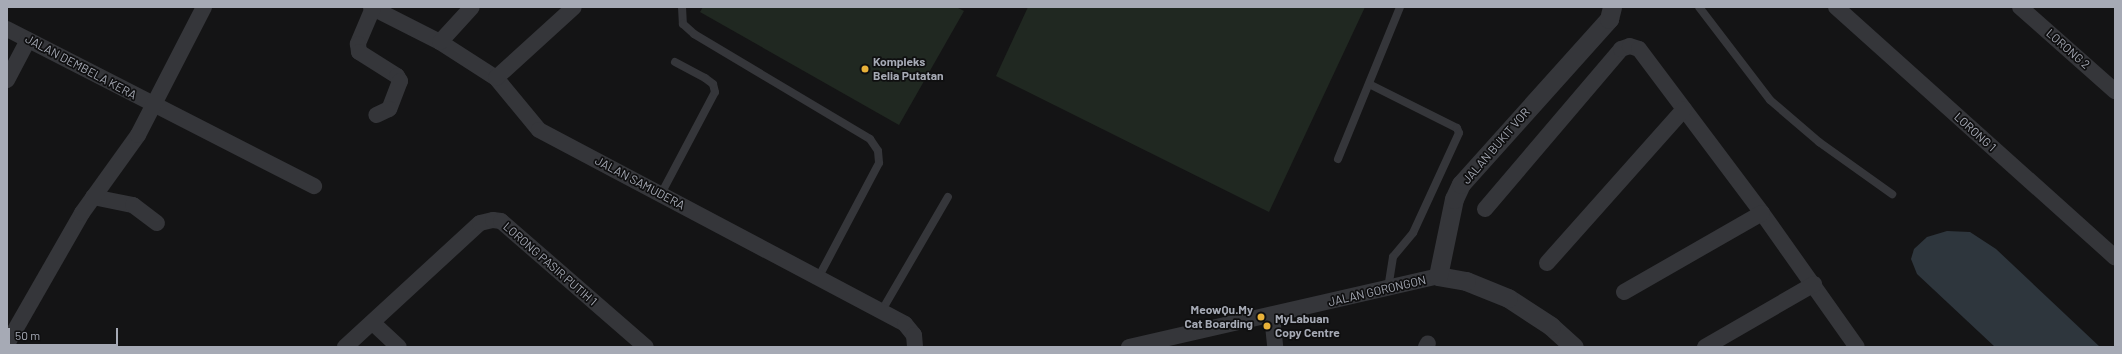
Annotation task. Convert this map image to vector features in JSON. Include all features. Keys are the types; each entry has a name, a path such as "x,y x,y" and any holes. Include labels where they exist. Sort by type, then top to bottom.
{"street":[{"path":"7,344 93,197 155,106 204,7"},
{"path":"372,7 358,44 359,52 398,76 400,81 389,110 376,115"},
{"name":"JALAN SAMUDERA","path":"372,7 440,42 496,78 539,130 905,324 914,335 915,347"},
{"path":"440,42 472,7"},
{"path":"496,78 574,7"},
{"name":"JALAN BUKIT VOR","path":"1438,276 1454,199 1461,184 1609,19 1612,7"},
{"name":"LORONG 1","path":"1836,7 2115,256"},
{"name":"LORONG 2","path":"2020,7 2115,91"},
{"name":"JALAN DEMBELA KERA","path":"7,29 314,186"},
{"path":"7,80 28,40"},
{"path":"1485,209 1621,49 1630,46 1639,49 1814,284 1857,347"},
{"path":"1547,263 1684,109"},
{"path":"93,197 133,204 157,223"},
{"path":"1624,292 1762,213"},
{"name":"LORONG PASIR PUTIH 1","path":"345,347 373,323 480,223 492,220 501,220 646,347"},
{"path":"1438,276 1466,281 1508,298 1551,326 1574,347"},
{"name":"JALAN GORONGON","path":"1129,347 1272,316 1438,276"},
{"path":"1705,347 1814,284"},
{"path":"1272,316 1275,347"},
{"path":"373,323 400,347"}],"lane":[{"path":"682,7 683,24 694,34 870,139 878,151 879,163 818,278"},
{"path":"1338,159 1400,7"},
{"path":"1699,7 1770,100 1819,142 1892,194"},
{"path":"661,194 715,92 713,84 675,62"},
{"path":"1369,84 1457,128 1459,133 1413,233 1393,257 1388,288"},
{"path":"881,312 948,197"}],"shaded area":[{"name":"Kompleks Belia Putatan","path":"703,7 956,7 964,11 899,125 700,12"},
{"path":"1028,7 1365,7 1269,212 996,76"},
{"path":"1947,231 1970,232 1996,249 2100,347 1995,347 1917,274 1911,259 1914,249 1927,237"}],"place":[{"name":"Kompleks Belia Putatan","path":"865,69"},
{"name":"MeowQu.My Cat Boarding","path":"1261,317"},
{"name":"MyLabuan Copy Centre","path":"1267,326"}]}
